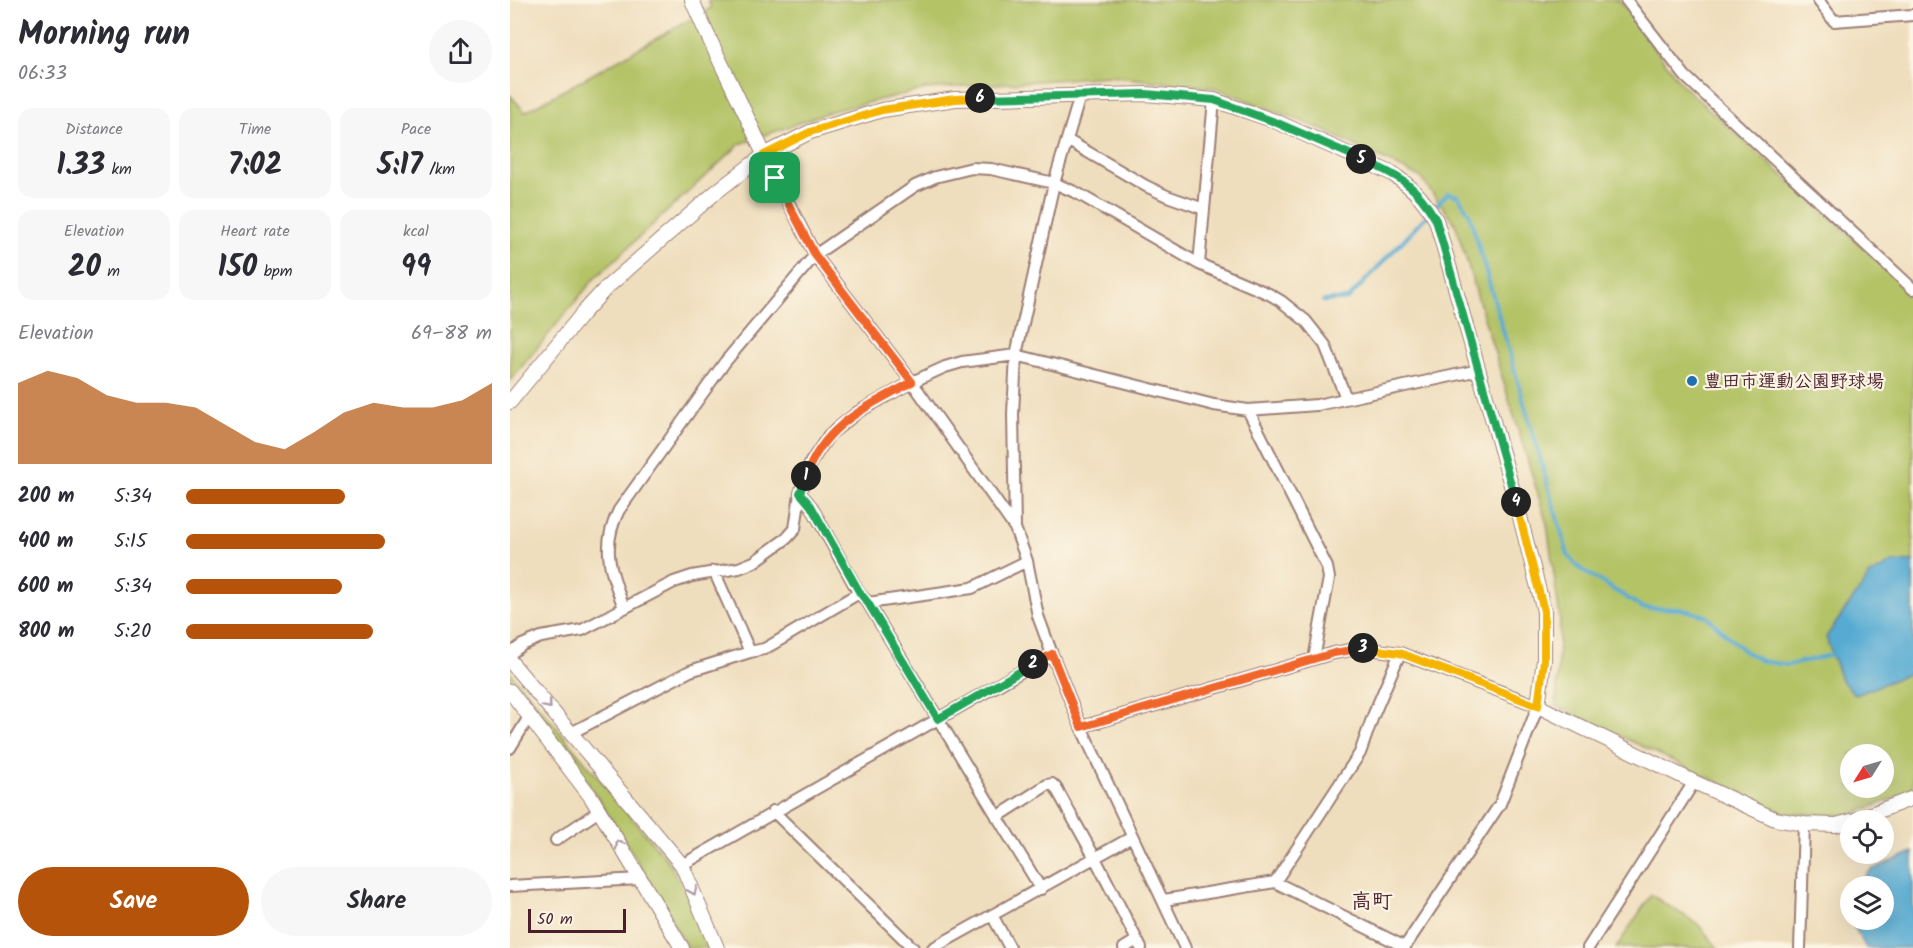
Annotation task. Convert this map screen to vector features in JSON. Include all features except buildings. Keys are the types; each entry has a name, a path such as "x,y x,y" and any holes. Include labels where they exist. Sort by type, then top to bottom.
{"street":[{"path":"692,0 764,155 815,255 912,382 1016,528"},
{"path":"1626,0 1685,76 1913,290"},
{"path":"1818,0 1834,21 1913,15"},
{"path":"510,402 606,288 716,192 764,155 810,132 882,110 955,99 1146,94 1214,100 1275,122 1392,173 1409,185 1424,200 1443,238 1544,611 1544,660 1538,706 1500,804 1404,948 1275,882 1164,900"},
{"path":"1080,96 1054,183 1016,355 1013,414 1016,528 1027,561 1038,616 1081,727 1185,948"},
{"path":"1199,264 1214,100"},
{"path":"1067,140 1146,186 1204,209"},
{"path":"624,608 608,558 611,529 619,510 725,362 815,255 915,186 935,177 972,168 991,169 1054,183 1077,193 1199,264 1269,294 1295,310 1325,345 1346,398"},
{"path":"510,654 522,645 541,637 582,630 674,582 692,576 748,565 787,538 797,525 800,493 811,462 829,435 858,412 912,382 962,362 1016,355 1214,405 1248,410 1317,405 1479,370"},
{"path":"1248,410 1327,567 1329,578 1314,659"},
{"path":"800,493 811,506 860,593 1041,889"},
{"path":"868,603 972,588 1027,561"},
{"path":"714,571 750,652"},
{"path":"571,733 682,675 764,649 860,593"},
{"path":"1081,727 1314,659 1362,648 1400,653 1538,706 1775,819 1804,824 1840,824"},
{"path":"1275,882 1360,753 1400,653"},
{"path":"682,865 1052,654"},
{"path":"510,661 682,865 717,948"},
{"path":"510,691 591,797 682,948"},
{"path":"510,748 530,717"},
{"path":"1588,948 1694,782"},
{"path":"997,817 1047,785 1052,784 1056,788 1139,944 1124,948"},
{"path":"1882,810 1913,798"},
{"path":"556,840 598,811"},
{"path":"773,812 913,948"},
{"path":"1800,948 1804,824"},
{"path":"933,948 1132,837"},
{"path":"510,886 640,879"},
{"path":"992,915 1010,948"}],"green space":[{"path":"708,0 1619,0 1683,86 1913,292 1913,791 1864,810 1840,810 1840,816 1784,813 1556,706 1560,619 1547,524 1455,223 1420,177 1321,129 1216,88 1109,76 926,89 832,111 740,144 594,279 510,381 510,95 525,112 711,8"},
{"path":"510,672 668,861 690,900 710,948 688,948 633,854 573,759 510,682"},
{"path":"1651,895 1698,924 1718,948 1616,948"}],"water":[{"path":"1913,561 1913,672 1856,695 1841,680 1826,637 1870,575 1891,563"},
{"path":"1913,852 1913,948 1866,948 1856,930 1894,930 1894,876 1865,876 1871,870 1885,864 1894,864 1894,860"}],"waterway":[{"path":"1323,301 1348,299 1448,193 1458,196 1469,213 1568,555 1579,568 1643,608 1681,609 1706,616 1743,650 1761,661 1788,665 1832,655"}],"place":[{"name":"豊田市運動公園野球場","path":"1692,381"}],"district":[{"name":"高町","path":"1372,901"}],"route":[{"path":"1146,94 1214,100 1275,122 1392,173 1424,200 1443,238 1519,513 1544,611 1544,660 1538,706 1400,653 1362,648 1334,653 1081,727 1052,654 938,719 860,593 811,506 800,493 811,462 829,435 858,412 912,382 815,255 775,178 764,155 810,132 882,110 955,99 1146,94"}]}
